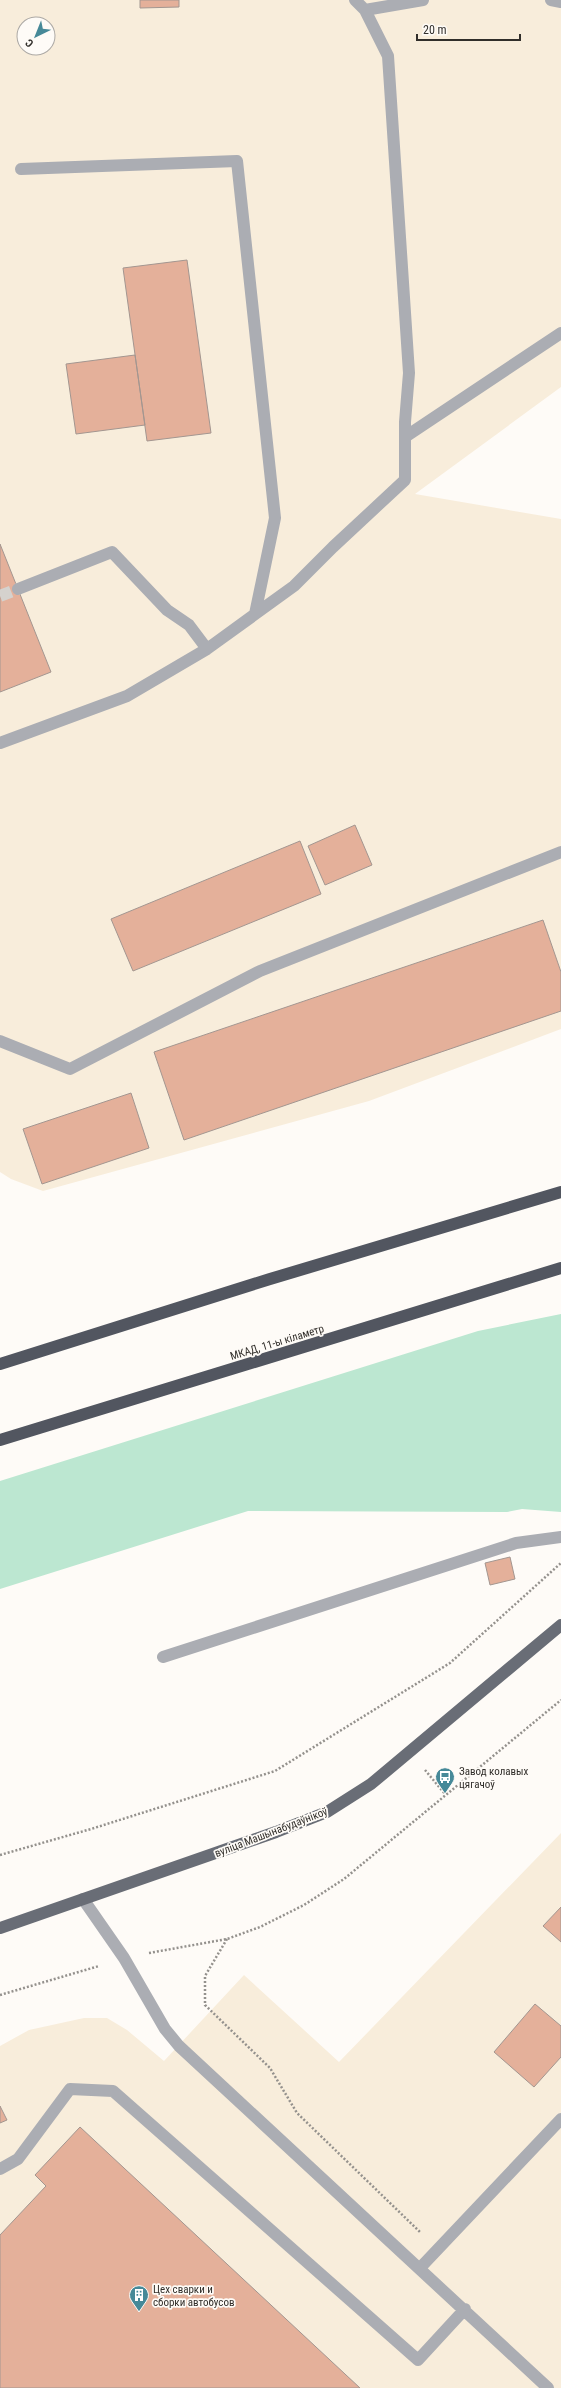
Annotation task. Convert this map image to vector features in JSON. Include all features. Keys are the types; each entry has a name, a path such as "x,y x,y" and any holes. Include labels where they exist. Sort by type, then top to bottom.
{"highway":[{"path":"0,1364 263,1281 561,1192"},
{"name":"МКАД, 11-ы кіламетр","path":"0,1440 561,1268"}],"main road":[{"name":"вуліца Машынабудаўнікоў","path":"0,1928 327,1812 371,1784 561,1625"}],"lane":[{"path":"0,743 127,696 207,649 294,586 332,547 405,480 405,437 409,373 388,56 365,10 355,0"},
{"path":"365,10 422,0"},
{"path":"551,0 561,2"},
{"path":"21,169 237,161 275,518 255,614"},
{"path":"405,437 561,333"},
{"path":"18,589 112,552 168,610 190,625 207,649"},
{"path":"0,1041 70,1069 260,971 561,852"},
{"path":"164,1657 516,1543 561,1538"},
{"path":"83,1899 124,1958 165,2029 178,2046 465,2309 548,2388"},
{"path":"0,2169 18,2159 70,2090 113,2091 418,2360 465,2309"},
{"path":"420,2268 561,2119"}],"path":[{"path":"0,1855 91,1829 275,1771 450,1663 561,1563"},
{"path":"0,1995 124,1958 205,1941 227,1939 260,1927 304,1905 344,1879 445,1794 561,1700"},
{"path":"410,1751 445,1794"},
{"path":"227,1939 205,1976 205,2005 270,2068 298,2113 438,2250"}],"shaded area":[{"path":"0,0 561,0 561,387 415,494 561,519 561,1029 369,1101 43,1191 11,1179 0,1172"},
{"path":"561,1833 561,2388 0,2388 0,2046 29,2030 84,2018 107,2018 127,2030 164,2061 244,1975 339,2062"}],"green space":[{"path":"561,1314 561,1512 522,1509 507,1512 248,1511 0,1589 0,1481 478,1331"}],"building":[{"path":"140,0 179,0 179,7 140,8"},
{"path":"187,260 211,433 147,441 123,268"},
{"path":"135,355 145,425 76,434 66,364"},
{"path":"0,544 51,672 0,692"},
{"path":"355,825 372,865 325,885 308,846"},
{"path":"300,841 321,894 133,971 111,919"},
{"path":"543,920 561,972 561,1011 184,1140 154,1052"},
{"path":"131,1093 149,1148 42,1184 23,1129"},
{"path":"510,1557 515,1579 490,1585 485,1563"},
{"path":"561,1907 561,1942 543,1926"},
{"path":"535,2004 561,2026 561,2057 534,2087 494,2052"},
{"path":"0,2106 7,2120 0,2123"},
{"name":"Цех сварки и сборки автобусов","path":"80,2127 360,2388 0,2388 0,2235 46,2186 35,2175"}],"tunnel":[{"path":"0,596 18,589"}],"place":[{"name":"Завод колавых цягачоў","path":"445,1794"},
{"name":"Цех сварки и сборки автобусов","path":"139,2312"}]}
